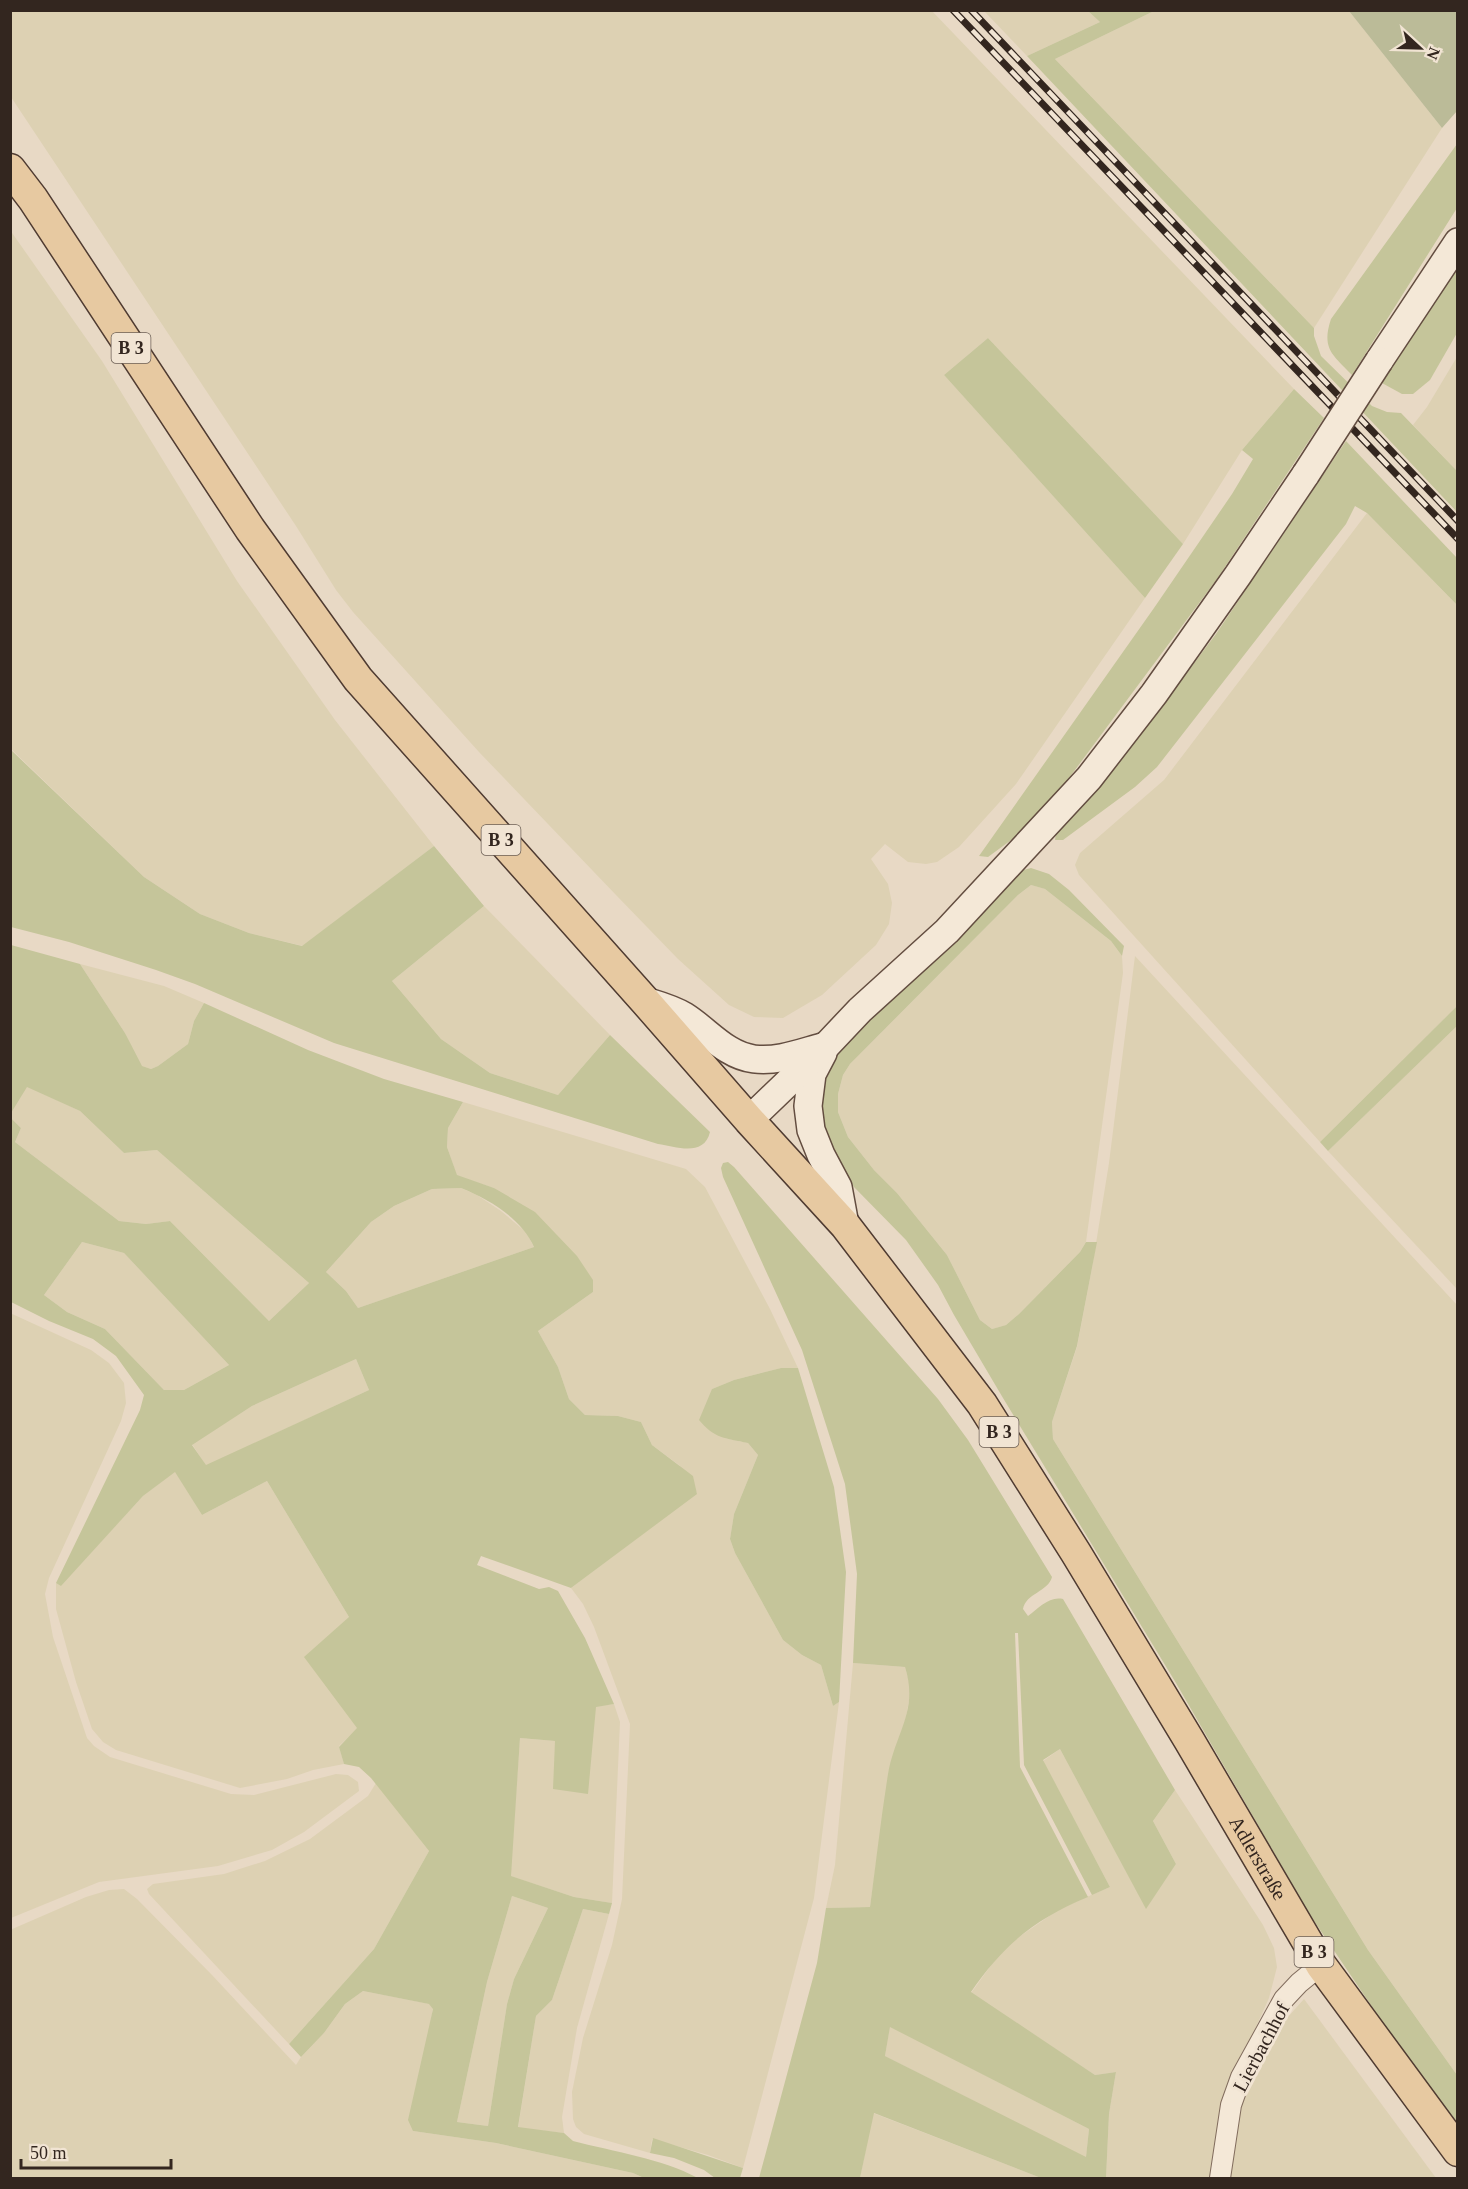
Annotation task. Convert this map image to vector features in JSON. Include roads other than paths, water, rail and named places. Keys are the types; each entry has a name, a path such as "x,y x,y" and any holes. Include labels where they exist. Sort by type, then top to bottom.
{"main road":[{"name":"B 3","path":"10,169 33,199 250,529 358,679 845,1225"},
{"name":"Adlerstraße","path":"845,1225 982,1404 1076,1552 1184,1730 1322,1965 1458,2151"}],"street":[{"path":"749,1120 860,1010 947,931 1089,778 1154,694 1238,575 1458,242"},
{"path":"645,1001 681,1014 702,1028 722,1048 752,1059 784,1058 826,1046"},
{"path":"826,1046 812,1074 808,1106 811,1130 838,1187 845,1225"},
{"name":"Lierbachhof","path":"1220,2178 1231,2106 1240,2077 1284,1999 1299,1983 1322,1965"}],"railway":[{"path":"953,10 1458,539"},
{"path":"971,10 1458,521"}]}
